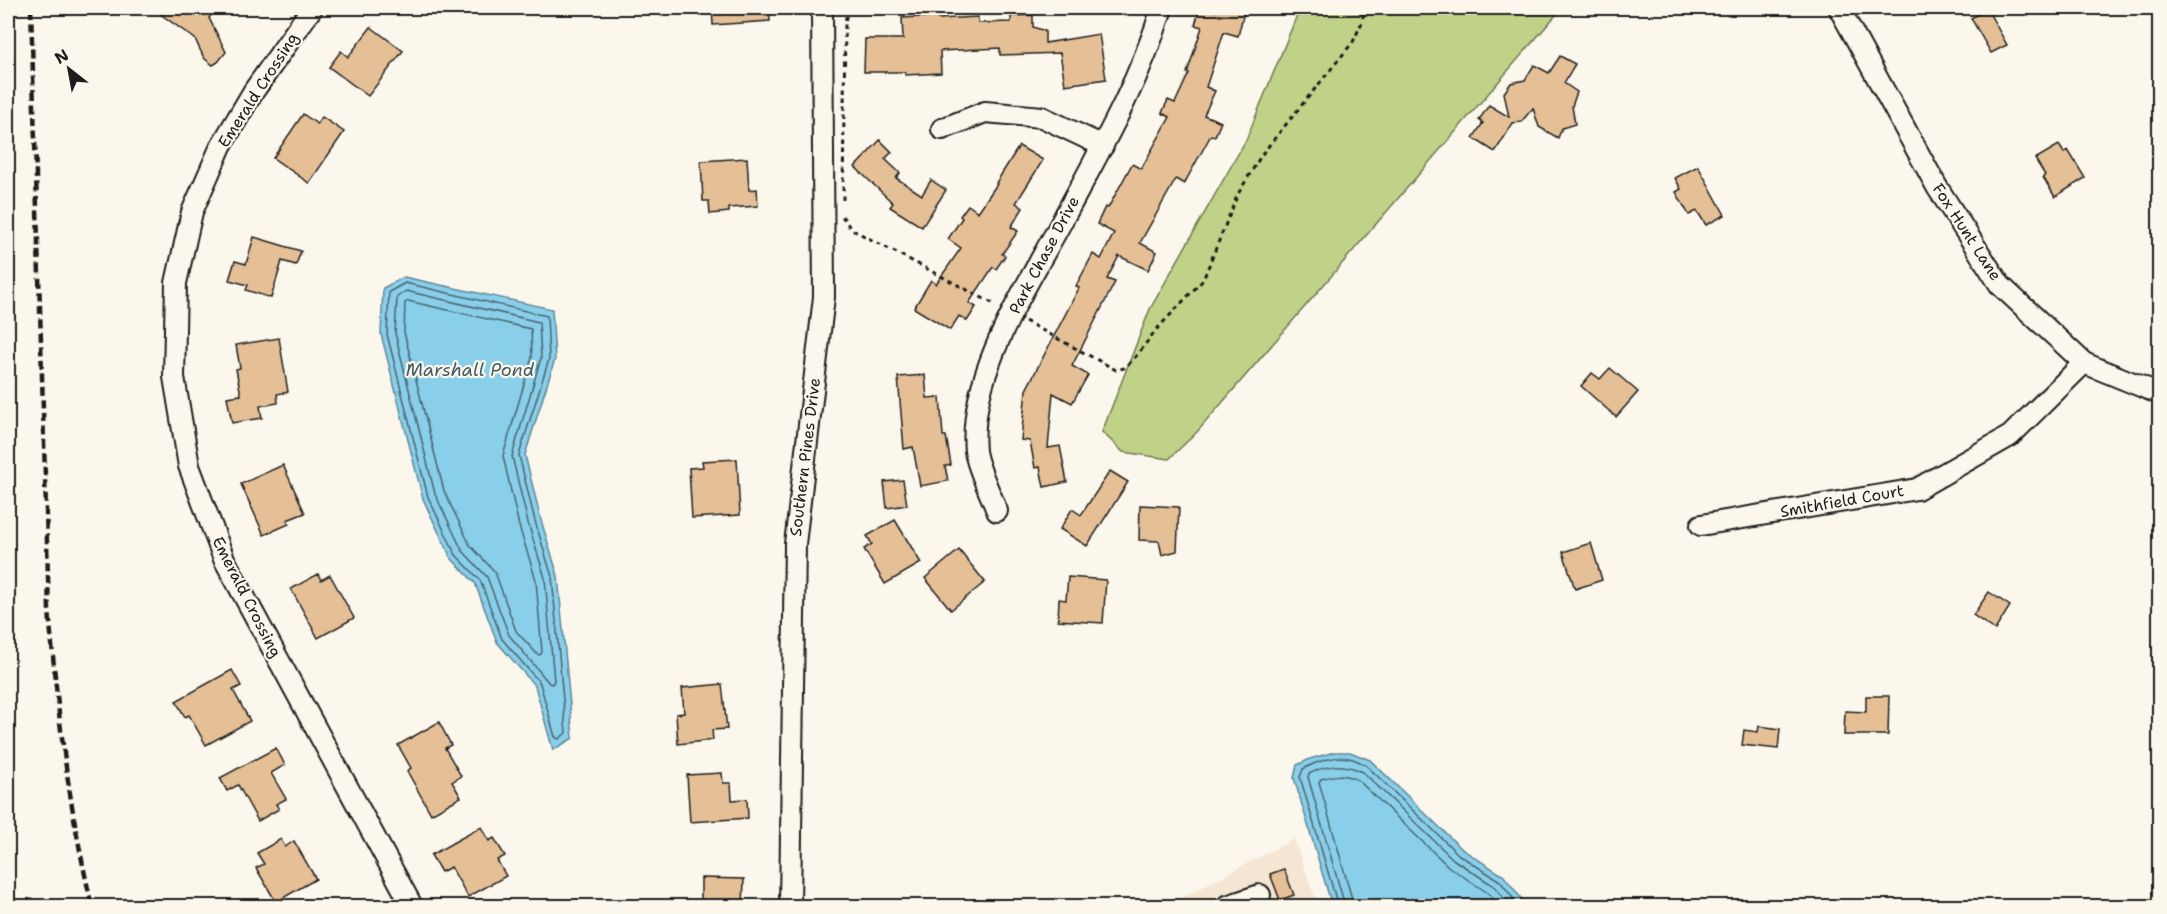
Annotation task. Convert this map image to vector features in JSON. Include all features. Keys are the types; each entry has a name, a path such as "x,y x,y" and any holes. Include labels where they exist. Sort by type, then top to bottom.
{"street":[{"name":"Emerald Crossing","path":"312,8 253,92 221,146 192,212 176,283 174,377 189,466 224,559 412,906"},
{"name":"Southern Pines Drive","path":"790,906 795,544 824,297 822,8"},
{"name":"Park Chase Drive","path":"997,511 975,453 977,404 995,346 1103,146 1134,82 1162,8"},
{"name":"Fox Hunt Lane","path":"1839,8 1937,188 2000,285 2084,363 2160,394"},
{"path":"942,129 985,112 1042,117 1103,146"},
{"name":"Smithfield Court","path":"1701,525 1917,489 2010,436 2084,363"},
{"path":"1227,906 1260,895"}],"shaded area":[{"path":"1294,839 1318,906 1166,906"}],"green space":[{"path":"1300,8 1562,8 1197,432 1169,459 1123,452 1102,432 1150,309 1246,140"}],"water":[{"name":"Marshall Pond","path":"404,277 552,309 555,359 525,455 558,576 573,738 553,750 535,686 497,642 475,583 451,558 423,499 381,334 383,288"},
{"path":"1334,752 1350,752 1370,760 1463,850 1504,876 1527,906 1332,906 1294,778 1297,765"}],"building":[{"path":"152,8 217,8 209,18 226,52 213,65 204,58 195,39"},
{"path":"712,8 769,8 770,21 713,25"},
{"path":"1200,8 1216,11 1217,8 1245,8 1238,36 1224,32 1206,87 1215,91 1204,115 1221,122 1215,136 1211,135 1184,184 1176,179 1140,243 1157,252 1148,270 1119,256 1107,279 1115,282 1072,366 1088,375 1072,403 1053,393 1048,448 1060,446 1067,482 1044,487 1040,467 1035,468 1030,441 1021,440 1026,390 1079,288 1076,286 1093,254 1101,259 1114,233 1097,224 1105,207 1108,208 1132,164 1141,169 1170,117 1162,113 1168,100 1175,103 1189,73 1187,73 1202,27 1195,25"},
{"path":"1987,9 2007,45 1991,53 1971,18"},
{"path":"1033,15 1033,27 1045,31 1045,43 1099,34 1106,79 1065,85 1060,53 1000,55 1000,48 940,51 941,73 905,75 905,72 864,72 865,39 903,39 902,18 978,17 978,23 1011,22 1011,16"},
{"path":"371,27 403,51 368,96 329,67 341,51 348,57"},
{"path":"1560,56 1575,64 1564,83 1577,92 1572,106 1575,124 1562,128 1558,138 1539,127 1533,108 1521,122 1513,123 1495,152 1473,138 1483,123 1479,120 1489,105 1509,117 1504,93 1511,83 1525,80 1534,65 1549,73"},
{"path":"303,114 317,124 322,117 344,132 309,183 273,158"},
{"path":"880,140 892,152 885,159 900,173 896,178 922,195 931,180 946,190 922,227 890,207 893,203 855,167"},
{"path":"2059,145 2064,153 2068,150 2085,178 2055,197 2035,159"},
{"path":"1019,146 1043,160 1016,203 1023,208 1011,227 1018,231 1002,254 1005,256 996,269 993,267 969,303 976,307 967,321 959,316 950,330 914,308 931,280 936,284 961,248 948,239 962,218 960,216 968,205 978,212"},
{"path":"747,158 749,190 757,189 758,206 729,208 729,212 710,214 709,201 703,201 701,161"},
{"path":"1698,166 1725,215 1706,225 1697,211 1689,215 1676,192 1681,189 1675,178"},
{"path":"254,237 301,251 296,265 282,261 271,298 246,290 248,285 229,280 235,261 246,264"},
{"path":"279,338 288,392 277,394 278,403 260,406 262,418 232,423 227,397 241,395 236,369 240,368 236,345"},
{"path":"1610,368 1638,392 1616,417 1581,386 1592,373 1600,379"},
{"path":"925,375 927,398 940,397 943,436 946,436 951,465 945,466 948,481 920,486 913,447 904,449 898,377"},
{"path":"737,459 740,515 692,518 689,468 703,467 702,461"},
{"path":"283,465 305,513 287,520 289,524 264,535 241,484"},
{"path":"1110,471 1128,482 1087,546 1060,529 1072,509 1081,515"},
{"path":"903,480 907,505 887,508 884,482"},
{"path":"1140,505 1179,507 1177,551 1162,555 1159,541 1139,540"},
{"path":"895,520 921,563 885,584 864,549 872,544 867,536"},
{"path":"1591,543 1602,580 1575,589 1563,552"},
{"path":"959,550 985,582 951,610 925,578"},
{"path":"318,574 321,580 330,575 354,618 318,638 291,589"},
{"path":"1068,577 1106,580 1103,623 1058,620 1059,599 1066,600"},
{"path":"1989,592 2010,606 1995,630 1973,615"},
{"path":"232,670 241,686 233,690 250,721 206,745 189,715 185,717 176,701"},
{"path":"722,684 727,729 712,730 713,740 678,744 676,714 684,713 682,688"},
{"path":"1866,696 1889,696 1888,735 1844,735 1845,711 1866,712"},
{"path":"439,722 451,745 445,748 461,776 452,782 461,797 431,814 407,771 411,768 398,745"},
{"path":"1759,726 1780,729 1778,749 1742,745 1744,730 1758,732"},
{"path":"276,748 285,765 271,773 286,799 276,804 279,809 258,821 238,785 227,791 220,778"},
{"path":"722,773 723,783 731,783 732,800 747,799 748,818 690,822 687,775"},
{"path":"481,827 489,841 494,838 505,856 497,860 506,876 468,897 451,867 441,872 431,855"},
{"path":"281,839 285,847 294,841 316,879 276,902 256,868 264,864 257,853"},
{"path":"1284,869 1294,895 1280,900 1270,874"},
{"path":"701,878 744,879 743,906 704,906 704,903 701,903"}],"railway":[{"path":"31,8 49,610 65,759 92,906"}]}
